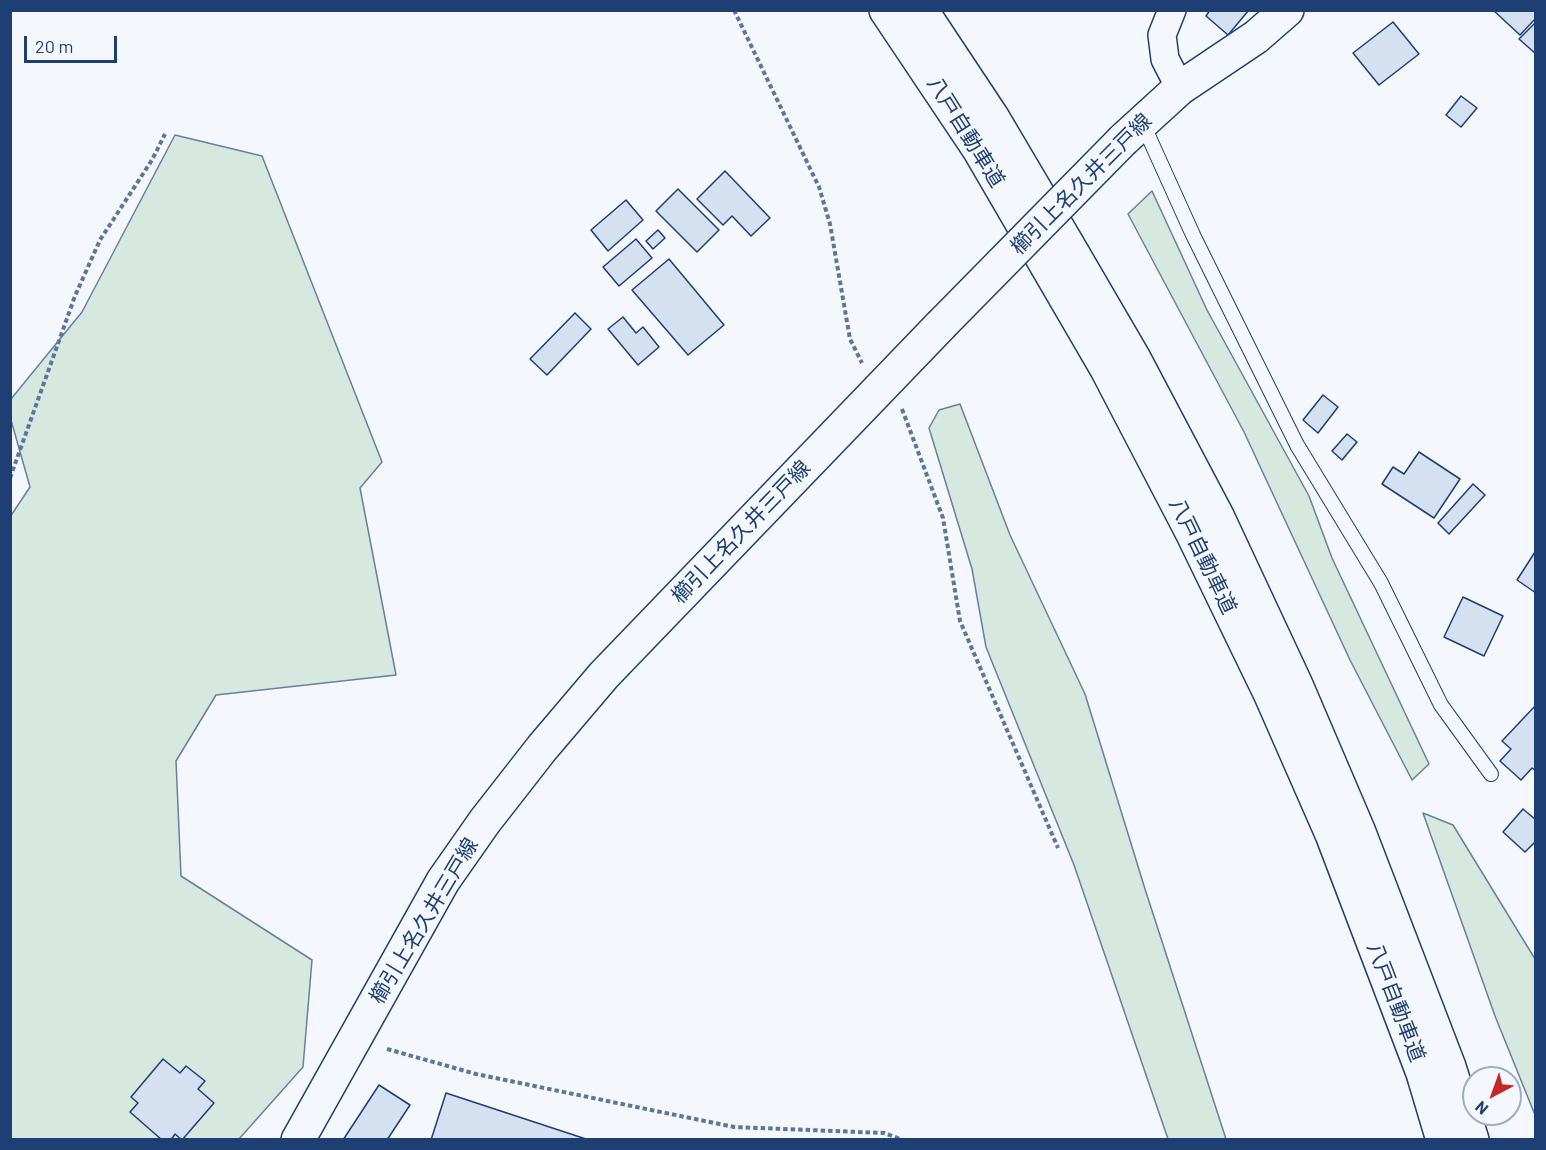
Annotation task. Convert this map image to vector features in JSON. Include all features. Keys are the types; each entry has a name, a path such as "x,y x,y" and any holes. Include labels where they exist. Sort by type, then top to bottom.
{"main road":[{"name":"八戸自動車道","path":"886,10 979,149 1107,369 1192,532 1271,695 1332,834 1423,1073 1443,1140"},
{"name":"八戸自動車道","path":"921,10 992,117 1062,234 1132,357 1218,518 1296,685 1359,830 1449,1067 1472,1140"},
{"name":"櫛引上名久井三戸線","path":"298,1140 443,880 485,821 542,748 604,675 941,325 1132,131 1180,88 1257,37 1287,10"}],"street":[{"path":"1172,10 1162,35 1165,59 1180,88"}],"lane":[{"path":"1132,131 1193,235 1297,445 1381,583 1441,705 1491,774"}],"path":[{"path":"734,10 819,187 830,224 850,339 863,366 886,382 943,518 960,621 1058,848"},
{"path":"10,478 75,296 96,249 152,160 165,134"},
{"path":"356,1034 393,1052 476,1074 734,1127 884,1132 903,1140"}],"shaded area":[{"path":"175,135 262,156 382,462 360,488 396,675 216,695 176,761 181,876 312,960 303,1067 239,1139 11,1139 10,517 30,487 11,420 11,399 82,312"},
{"path":"1152,191 1207,310 1309,496 1332,558 1429,764 1412,780 1350,660 1244,432 1128,214"},
{"path":"960,404 1010,535 1085,694 1226,1139 1168,1139 1074,865 986,647 972,569 929,428 939,410"},
{"path":"1423,813 1453,825 1535,959 1535,1115 1522,1083 1522,1066 1515,1066 1495,1016"}],"building":[{"path":"1210,10 1249,10 1228,35 1206,16"},
{"path":"1493,10 1536,10 1536,18 1520,35"},
{"path":"1393,22 1419,54 1379,85 1353,53"},
{"path":"1536,22 1536,54 1519,39"},
{"path":"1461,96 1477,108 1461,127 1446,115"},
{"path":"725,171 770,218 751,236 732,216 723,225 697,199"},
{"path":"678,189 719,230 697,252 656,211"},
{"path":"626,200 643,220 608,251 591,230"},
{"path":"658,230 665,238 653,249 646,241"},
{"path":"636,239 652,258 619,286 603,267"},
{"path":"669,259 724,325 688,355 632,290"},
{"path":"575,313 591,329 547,375 530,359"},
{"path":"623,317 636,333 643,327 659,347 638,365 608,329"},
{"path":"1323,395 1338,407 1318,433 1303,420"},
{"path":"1347,434 1357,442 1342,460 1332,451"},
{"path":"1419,452 1460,479 1434,518 1382,484 1393,467 1404,474"},
{"path":"1473,484 1485,495 1449,534 1438,523"},
{"path":"1536,552 1536,593 1517,580"},
{"path":"1463,597 1503,616 1484,656 1444,637"},
{"path":"1536,705 1536,771 1532,768 1521,780 1500,761 1511,749 1502,741"},
{"path":"1523,809 1536,820 1536,841 1525,852 1503,832"},
{"path":"163,1059 180,1073 186,1066 205,1081 198,1089 214,1103 182,1140 175,1134 171,1140 162,1140 130,1112 138,1103 131,1097"},
{"path":"379,1085 410,1105 387,1140 343,1140"},
{"path":"446,1093 589,1140 431,1140"}]}
